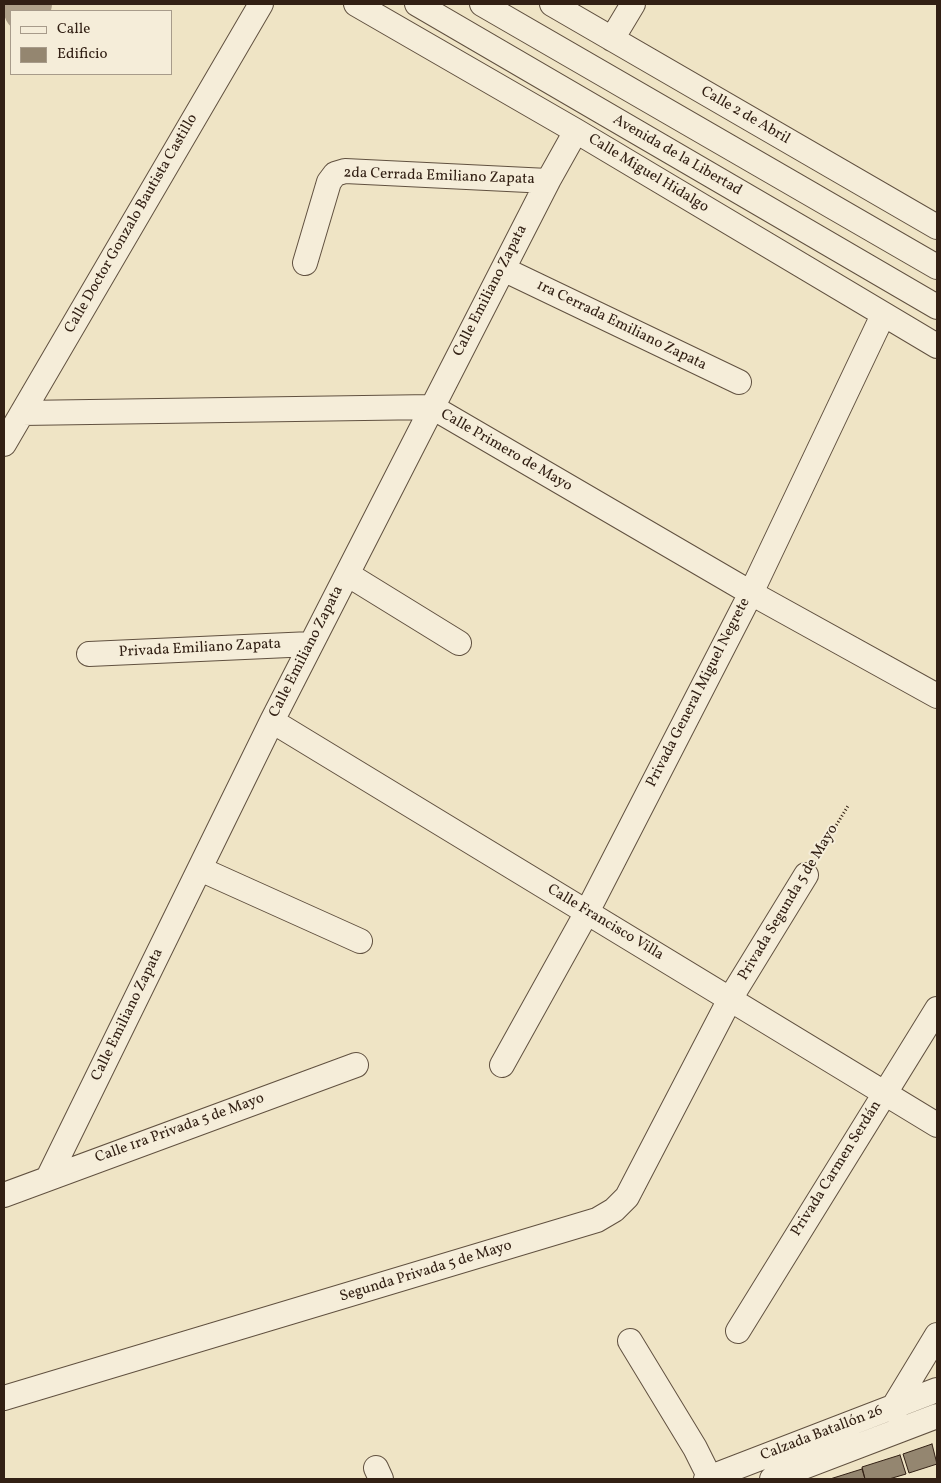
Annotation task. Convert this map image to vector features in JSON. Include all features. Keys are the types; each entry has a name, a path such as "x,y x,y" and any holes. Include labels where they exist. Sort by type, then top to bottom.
{"street":[{"name":"Calle Doctor Gonzalo Bautista Castillo","path":"4,444 261,4"},
{"name":"Calle Miguel Hidalgo","path":"356,4 576,131 937,346"},
{"name":"Avenida de la Libertad","path":"417,4 448,12 937,307"},
{"path":"482,4 937,266"},
{"name":"Calle 2 de Abril","path":"552,4 935,222"},
{"path":"612,39 633,4"},
{"name":"Calle Emiliano Zapata","path":"48,1178 272,721 548,180 576,131"},
{"name":"2da Cerrada Emiliano Zapata","path":"305,263 330,182 335,174 345,171 548,180"},
{"name":"1ra Cerrada Emiliano Zapata","path":"503,269 739,382"},
{"name":"Privada General Miguel Negrete","path":"502,1065 587,912 751,593 883,315"},
{"name":"Calle Primero de Mayo","path":"22,413 432,407 751,593 937,696"},
{"path":"347,574 459,643"},
{"name":"Privada Emiliano Zapata","path":"89,654 311,644"},
{"name":"Calle Francisco Villa","path":"272,721 937,1125"},
{"path":"200,868 360,941"},
{"name":"Privada Segunda 5 de Mayo","path":"730,999 806,875"},
{"name":"Segunda Privada 5 de Mayo","path":"4,1398 597,1220 614,1210 627,1197 730,999"},
{"name":"Privada Carmen Serdán","path":"738,1331 937,1009"},
{"name":"Calle 1ra Privada 5 de Mayo","path":"4,1195 356,1065"},
{"path":"898,1430 894,1406 937,1335"},
{"path":"630,1341 695,1448 708,1478"},
{"name":"Calzada Batallón 26","path":"708,1478 937,1390"},
{"name":"Calzada Batallón 26","path":"772,1479 937,1416"}],"path":[{"name":"Privada Segunda 5 de Mayo","path":"806,875 848,806"}],"building":[{"path":"932,1444 937,1464 909,1473 903,1454"},
{"path":"900,1455 906,1474 889,1479 865,1479 862,1467"},
{"path":"862,1469 865,1479 830,1479"}],"waterway":[{"path":"26,10 31,4"}]}
